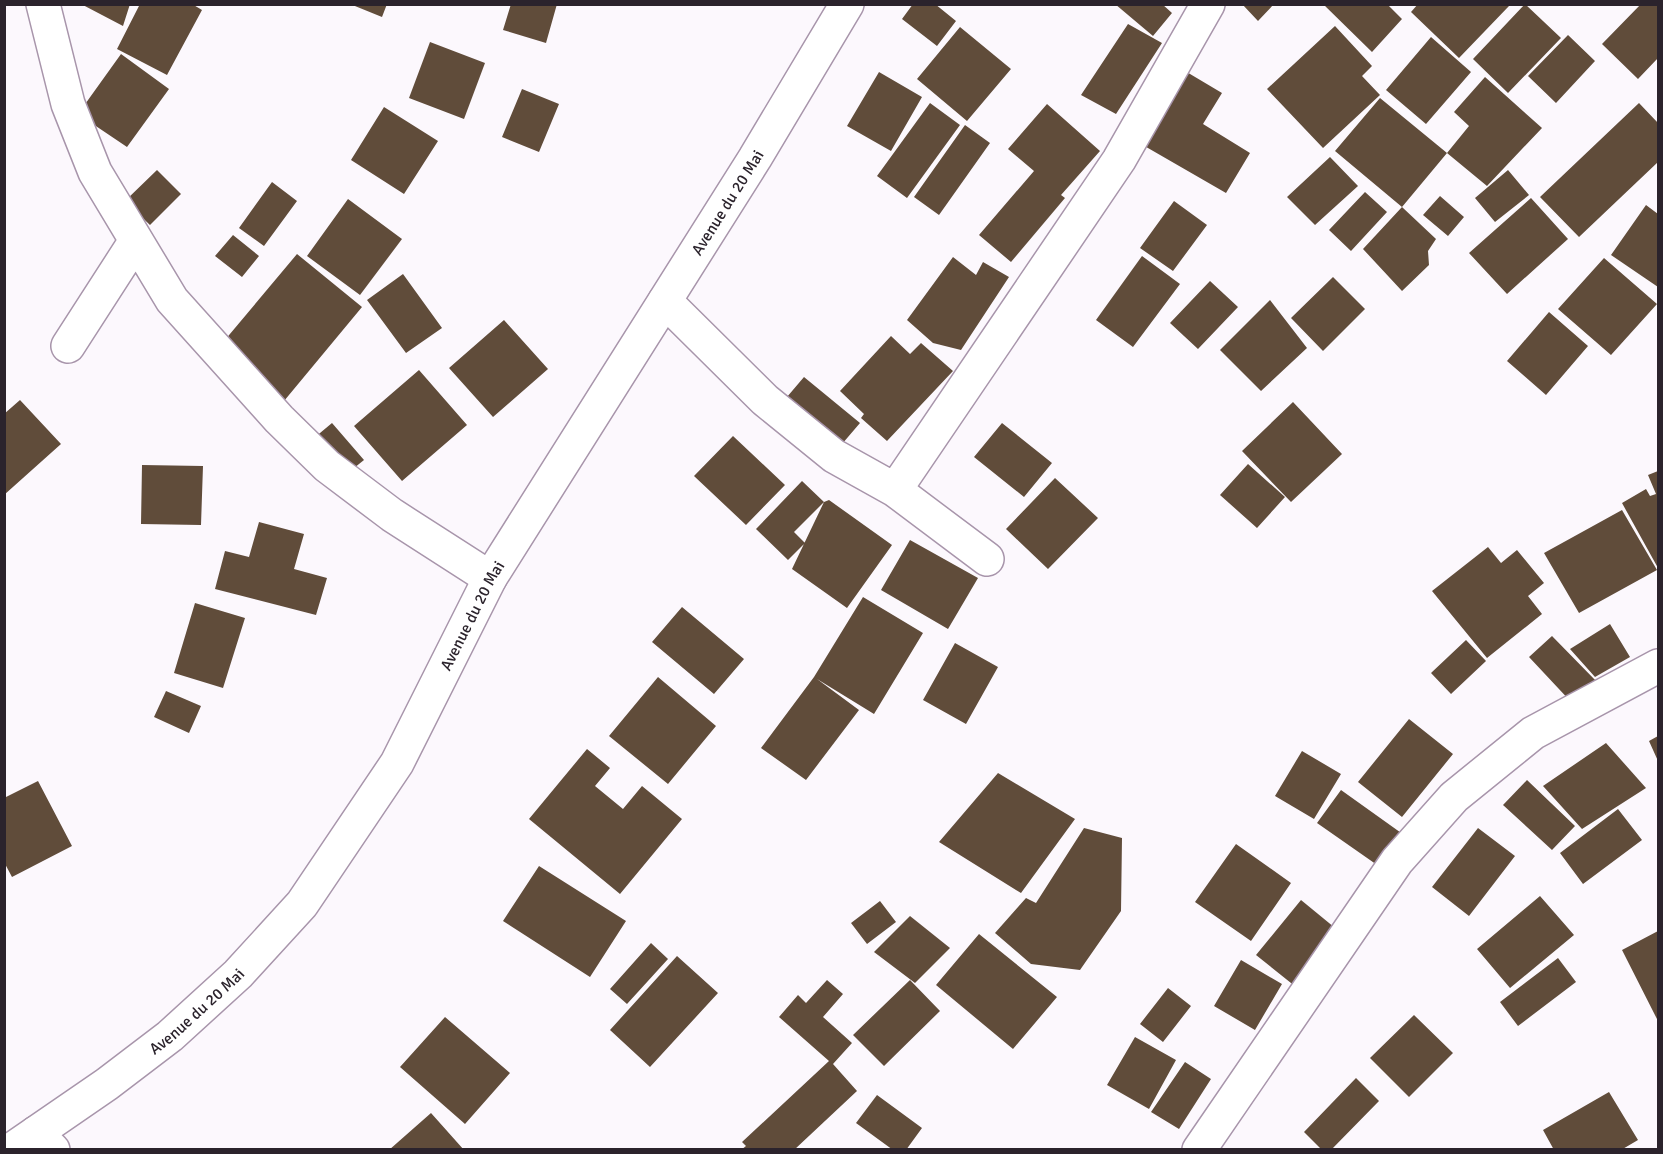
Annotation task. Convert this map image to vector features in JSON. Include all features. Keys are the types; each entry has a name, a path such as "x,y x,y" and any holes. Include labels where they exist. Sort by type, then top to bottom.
{"street":[{"path":"43,4 68,104 95,172 135,242 172,300 203,337 327,466 392,515 490,578"},
{"name":"Avenue du 20 Mai","path":"33,1144 170,1035 238,974 302,904 397,763 490,578 665,301 847,4"},
{"path":"895,490 1119,160 1208,4"},
{"path":"68,346 135,242"},
{"path":"665,301 765,400 834,456 895,490 987,559"},
{"path":"1199,1149 1397,861 1454,797 1533,733 1659,666"}],"building":[{"path":"81,4 130,4 123,26"},
{"path":"140,4 192,4 202,10 167,75 117,49"},
{"path":"350,4 387,4 382,17"},
{"path":"511,4 557,4 546,43 503,30"},
{"path":"913,4 935,4 956,21 937,46 902,19"},
{"path":"1115,4 1162,4 1172,13 1153,36"},
{"path":"1242,4 1274,4 1258,21"},
{"path":"1323,4 1387,4 1402,19 1372,52"},
{"path":"1418,4 1508,4 1509,6 1459,58 1411,12"},
{"path":"1525,4 1561,38 1508,93 1473,59"},
{"path":"1641,4 1658,4 1658,58 1638,79 1602,44"},
{"path":"1128,24 1162,43 1116,114 1081,95"},
{"path":"1335,26 1372,66 1362,76 1380,95 1323,148 1267,89"},
{"path":"960,27 1011,69 967,121 917,79"},
{"path":"1568,35 1595,61 1556,103 1528,76"},
{"path":"1431,37 1471,72 1426,124 1386,90"},
{"path":"430,42 485,63 464,119 409,98"},
{"path":"121,54 169,89 127,147 78,114"},
{"path":"1185,71 1222,93 1203,124 1250,153 1226,193 1141,144"},
{"path":"879,72 922,97 891,151 847,126"},
{"path":"1485,77 1542,128 1487,186 1447,153 1469,126 1454,112"},
{"path":"522,89 559,104 539,152 502,137"},
{"path":"1380,98 1447,153 1402,207 1335,151"},
{"path":"930,103 960,125 907,198 877,176"},
{"path":"1639,103 1658,123 1658,162 1579,237 1540,197"},
{"path":"1047,104 1100,151 1061,195 1065,198 1011,262 979,235 1034,171 1008,149"},
{"path":"384,107 438,141 404,194 351,160"},
{"path":"965,125 990,143 939,215 914,197"},
{"path":"1330,157 1358,186 1315,225 1287,197"},
{"path":"157,170 181,194 150,225 125,201"},
{"path":"1508,170 1529,195 1495,222 1475,198"},
{"path":"272,182 297,201 264,246 239,228"},
{"path":"1365,192 1387,212 1351,251 1329,230"},
{"path":"1440,196 1464,217 1448,236 1423,215"},
{"path":"1531,198 1568,239 1507,294 1469,253"},
{"path":"348,199 402,239 360,295 307,256"},
{"path":"1174,201 1207,225 1173,271 1140,248"},
{"path":"1646,205 1658,214 1658,287 1611,255"},
{"path":"1402,207 1436,239 1428,251 1429,265 1402,291 1363,249"},
{"path":"233,235 259,256 242,277 215,256"},
{"path":"297,254 362,307 284,401 219,347"},
{"path":"1142,256 1180,284 1133,347 1096,320"},
{"path":"953,257 976,275 983,262 1009,277 961,350 933,343 907,320"},
{"path":"1604,258 1657,304 1611,355 1558,309"},
{"path":"403,274 442,328 406,353 367,300"},
{"path":"1333,277 1365,309 1323,351 1291,318"},
{"path":"1210,281 1238,307 1198,349 1170,323"},
{"path":"1270,300 1307,348 1261,391 1220,350"},
{"path":"1549,312 1588,346 1546,395 1507,361"},
{"path":"504,320 548,369 493,417 449,368"},
{"path":"891,336 910,354 921,343 953,371 887,441 861,418 864,414 840,391"},
{"path":"419,370 467,425 402,481 354,426"},
{"path":"804,377 860,423 836,451 781,404"},
{"path":"20,400 61,444 4,495 4,414"},
{"path":"1293,402 1342,454 1291,502 1242,451"},
{"path":"332,423 364,460 344,476 314,438"},
{"path":"1002,423 1052,463 1024,497 974,457"},
{"path":"733,436 785,485 746,525 694,476"},
{"path":"1248,464 1285,497 1257,528 1220,495"},
{"path":"142,465 203,466 201,525 141,524"},
{"path":"1658,471 1658,568 1622,503 1646,489 1650,496 1656,494 1648,475"},
{"path":"1055,478 1098,518 1048,569 1006,529"},
{"path":"802,481 824,502 794,532 805,543 788,560 756,529"},
{"path":"829,500 892,545 847,608 792,569 824,502"},
{"path":"1622,510 1657,570 1579,613 1544,553"},
{"path":"259,522 304,534 294,569 327,578 316,615 215,589 225,551 249,557"},
{"path":"910,540 978,578 948,629 881,590"},
{"path":"1488,547 1501,563 1517,550 1544,583 1528,596 1542,614 1487,658 1432,591"},
{"path":"863,597 923,633 874,714 817,679 859,710 806,780 761,748 814,677"},
{"path":"195,603 245,618 223,688 174,673"},
{"path":"682,607 744,659 714,694 652,642"},
{"path":"1610,624 1630,657 1595,677 1570,649"},
{"path":"1552,636 1597,682 1573,704 1529,657"},
{"path":"1466,640 1486,661 1451,694 1431,673"},
{"path":"955,643 998,667 966,724 923,700"},
{"path":"658,677 716,726 668,784 609,736"},
{"path":"166,691 201,706 189,733 154,717"},
{"path":"1409,719 1453,754 1402,817 1358,782"},
{"path":"1658,736 1658,761 1649,741"},
{"path":"1606,743 1646,788 1582,829 1543,786"},
{"path":"587,749 610,768 595,786 623,809 642,786 682,819 620,894 529,819"},
{"path":"1302,751 1341,774 1314,819 1275,796"},
{"path":"998,773 1075,819 1021,893 939,842"},
{"path":"1527,780 1575,826 1552,850 1503,805"},
{"path":"38,781 72,846 12,877 4,862 4,798"},
{"path":"1341,790 1404,835 1380,867 1317,823"},
{"path":"1618,809 1642,840 1583,884 1560,853"},
{"path":"1084,828 1122,838 1121,911 1080,970 1031,964 995,933 1026,898 1036,903"},
{"path":"1478,828 1515,856 1469,916 1432,887"},
{"path":"1236,844 1291,883 1251,941 1195,902"},
{"path":"539,866 626,921 590,977 503,921"},
{"path":"1540,896 1574,935 1510,988 1477,949"},
{"path":"1301,900 1340,932 1296,987 1256,955"},
{"path":"880,901 896,922 867,944 851,923"},
{"path":"910,916 950,948 915,983 874,952"},
{"path":"1658,931 1658,1021 1622,950"},
{"path":"979,934 1057,997 1013,1049 936,985"},
{"path":"651,943 668,959 627,1004 610,989"},
{"path":"677,956 718,993 650,1067 610,1030"},
{"path":"1558,958 1576,982 1518,1026 1500,1002"},
{"path":"1241,960 1282,984 1255,1030 1214,1006"},
{"path":"827,980 843,994 823,1017 852,1043 833,1064 857,1091 794,1150 741,1150 746,1146 742,1142 829,1061 779,1017 798,995 806,1003"},
{"path":"910,980 940,1011 884,1066 853,1035"},
{"path":"1168,988 1191,1006 1163,1042 1140,1024"},
{"path":"1414,1015 1453,1053 1409,1097 1370,1058"},
{"path":"445,1017 510,1073 465,1124 400,1067"},
{"path":"1135,1037 1176,1060 1149,1109 1107,1085"},
{"path":"1185,1062 1211,1079 1179,1129 1151,1112"},
{"path":"1356,1078 1379,1101 1331,1150 1322,1150 1304,1132"},
{"path":"1609,1092 1638,1140 1621,1150 1554,1150 1543,1130"},
{"path":"877,1095 922,1128 906,1150 893,1150 856,1123"},
{"path":"431,1113 464,1150 389,1150"}]}
